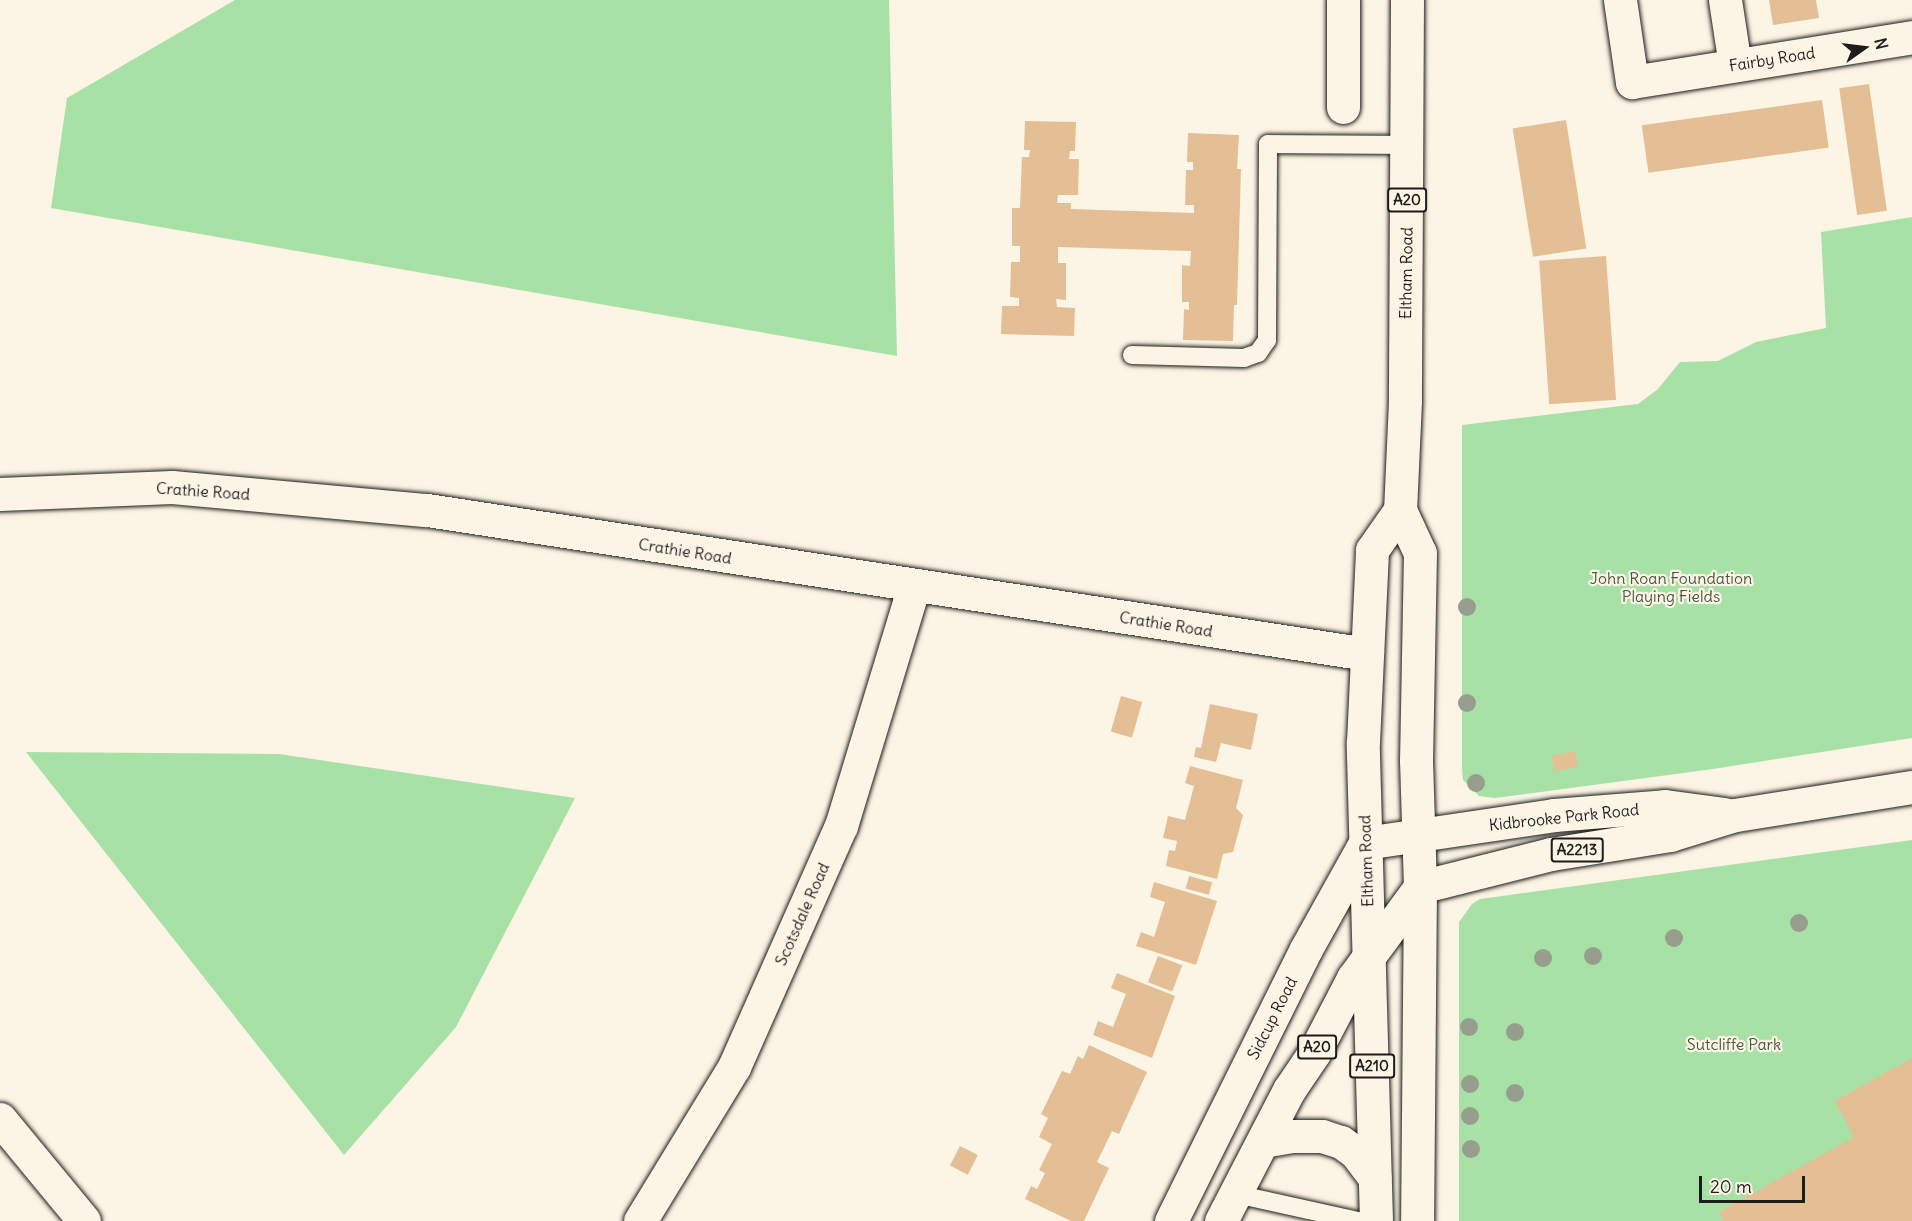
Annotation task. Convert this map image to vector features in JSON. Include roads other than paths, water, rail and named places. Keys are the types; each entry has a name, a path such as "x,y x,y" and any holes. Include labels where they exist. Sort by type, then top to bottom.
{"main road":[{"path":"1343,0 1343,107"},
{"name":"Eltham Road","path":"1376,1221 1370,953 1392,839 1416,760 1420,553 1400,510 1405,401 1407,0"},
{"name":"Fairby Road","path":"1620,0 1632,82 1912,37"},
{"path":"1725,0 1735,65"},
{"name":"Crathie Road","path":"0,494 172,487 427,510 1367,654"},
{"name":"Eltham Road","path":"1400,510 1372,550 1363,742 1392,839 1420,887 1417,1221"},
{"name":"Scotsdale Road","path":"640,1221 734,1066 841,826 914,586"},
{"name":"Kidbrooke Park Road","path":"1420,887 1551,854 1671,835 1735,815 1912,788"},
{"name":"Kidbrooke Park Road","path":"1392,839 1554,815 1665,806 1735,815"},
{"path":"1392,839 1420,887"},
{"name":"Sidcup Road","path":"1171,1221 1306,950 1392,839"},
{"name":"A20","path":"1228,1207 1289,1090 1314,1053 1353,978 1420,887"},
{"path":"0,1119 84,1221"},
{"path":"1263,1141 1291,1136 1322,1136 1341,1142 1356,1153 1375,1178"}],"lane":[{"path":"1132,355 1244,358 1258,353 1267,340 1268,144 1407,145"},
{"path":"1228,1207 1358,1221"}],"park label":[{"name":"John Roan Foundation Playing Fields","path":"1671,587"},
{"name":"Sutcliffe Park","path":"1734,1044"}]}
